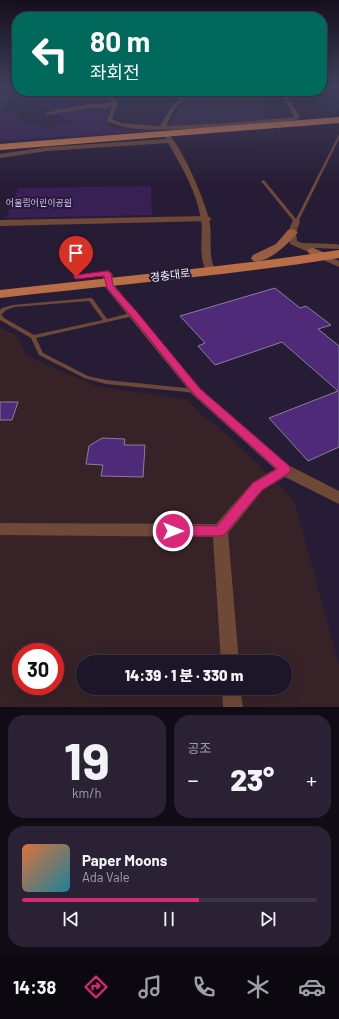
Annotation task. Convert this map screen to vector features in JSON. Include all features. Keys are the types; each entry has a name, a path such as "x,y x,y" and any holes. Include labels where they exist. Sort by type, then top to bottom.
{"highway":[{"path":"173,135 327,119"},
{"path":"0,146 158,132 173,135 330,119"},
{"path":"264,126 339,127"}],"main road":[{"path":"257,258 280,246 294,227"},
{"name":"경충대로","path":"208,266 268,265 338,249"},
{"name":"경충대로","path":"0,294 257,258 319,254"},
{"name":"경충대로","path":"0,287 108,278"}],"street":[{"path":"109,119 110,122 123,126 158,132 286,119"},
{"path":"158,132 166,119"},
{"path":"0,156 173,135 194,182 206,220 208,266"},
{"path":"0,223 206,220"},
{"path":"294,227 293,242 339,264"},
{"path":"297,244 338,249"},
{"path":"108,278 110,287 134,314 197,392 285,470 339,498"},
{"path":"229,655 220,531 258,486 285,470"},
{"path":"0,529 220,531"},
{"path":"232,695 233,707"}],"lane":[{"path":"263,181 294,227 339,136"},
{"path":"106,320 90,299 13,306 4,309 0,314 2,319 32,337 41,354 86,376 106,382 197,392"},
{"path":"32,337 134,314"}],"shaded area":[{"path":"173,119 263,119 202,125 170,126"},
{"path":"0,327 17,336 27,356 96,386 188,400 201,415 214,423 294,500 339,665 339,707 0,707"}],"green space":[{"path":"0,119 19,119 19,122 42,126 45,130 65,124 76,124 66,119 106,119 105,121 109,125 115,128 156,131 0,141"},
{"name":"어울림어린이공원","path":"151,186 152,215 6,218 18,188"}],"building":[{"path":"275,288 300,308 306,306 331,325 318,329 339,346 339,447 308,461 269,418 338,391 282,342 215,365 198,346 205,343 180,316"},
{"path":"0,402 18,402 12,420 0,420"},
{"path":"102,438 125,439 124,445 145,445 143,477 101,476 103,465 86,464 89,446"}],"route":[{"path":"76,277 107,273 110,287 134,314 197,392 285,470 258,486 220,531 173,531"}]}
